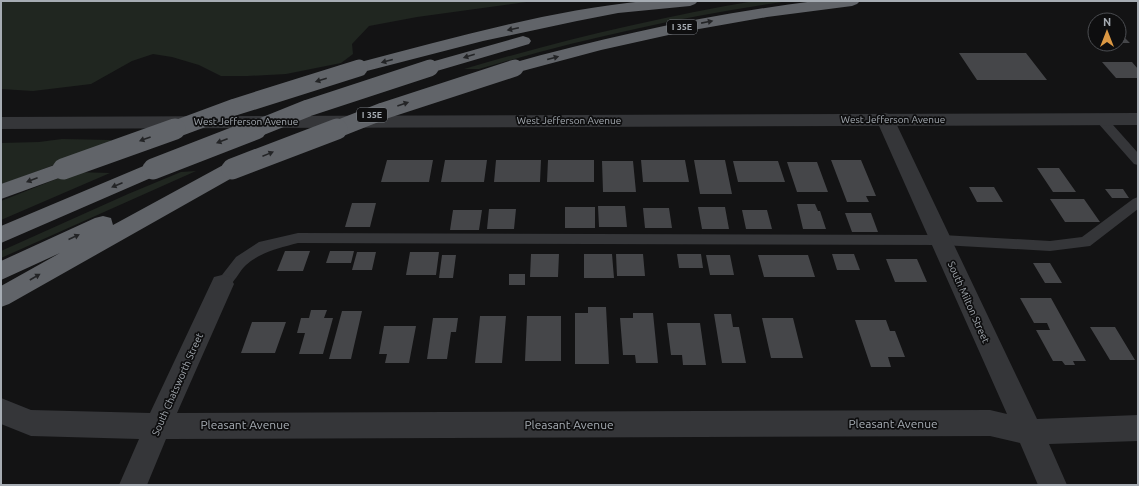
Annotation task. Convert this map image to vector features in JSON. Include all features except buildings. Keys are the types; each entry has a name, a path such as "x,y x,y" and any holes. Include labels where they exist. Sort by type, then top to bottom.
{"highway":[{"path":"1,192 234,107 359,68 433,48 538,24 610,10 690,1"},
{"name":"I 35E","path":"1,235 153,169 308,108 430,68 584,24 698,1"},
{"name":"I 35E","path":"1,271 121,216 232,169 383,111 515,68 598,46 682,27 764,12 852,1"},
{"path":"1,297 71,256 232,169"}],"street":[{"name":"South Milton Street","path":"885,119 942,240 1053,485"},
{"name":"West Jefferson Avenue","path":"1,122 1138,119"},
{"name":"South Chatsworth Street","path":"133,485 222,284"},
{"name":"Pleasant Avenue","path":"1,411 31,422 158,426 990,423 1028,432 1138,428"}],"lane":[{"path":"1101,119 1138,161"},
{"path":"222,284 241,261 264,246 298,238 942,240 1050,246 1085,242 1138,202"}],"shaded area":[{"path":"1,1 534,1 417,17 369,26 352,44 353,54 341,63 286,74 221,76 199,65 172,57 153,54 132,61 91,84 33,91 1,89"},
{"path":"754,1 789,1 633,29 479,69 464,69 535,49 608,31"},
{"path":"62,139 111,140 109,144 1,185 1,143 39,142"},
{"path":"196,171 1,258 1,251 128,194 181,172"},
{"path":"74,172 110,173 1,220 1,201"}]}
